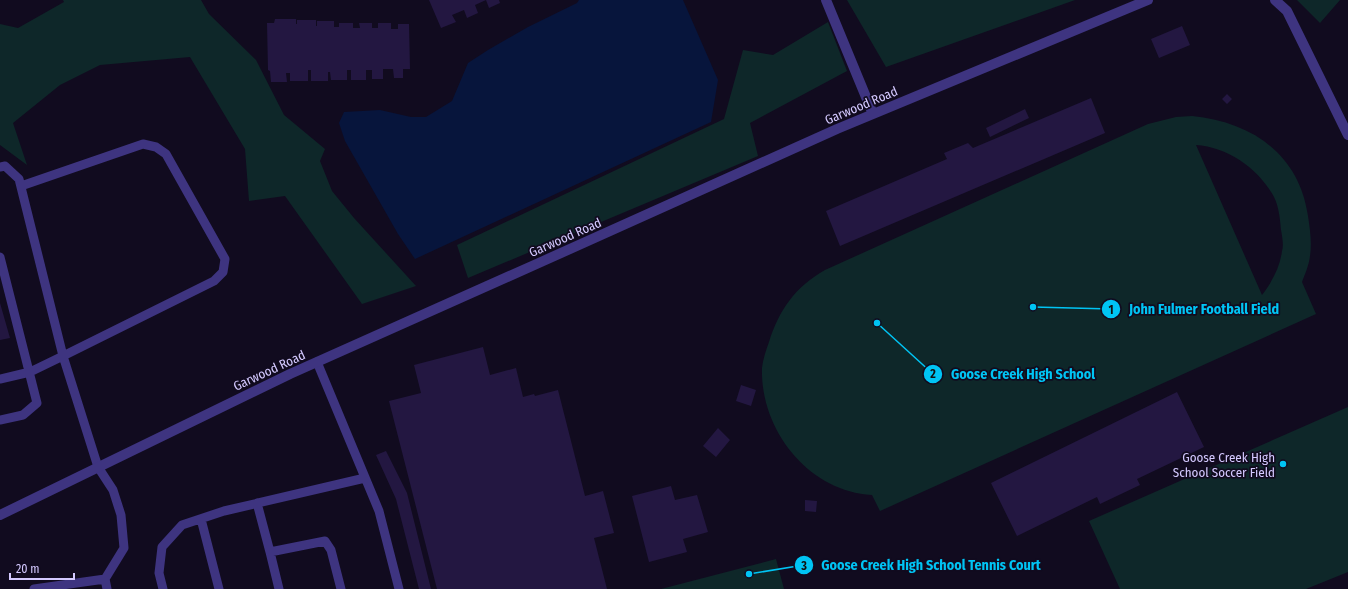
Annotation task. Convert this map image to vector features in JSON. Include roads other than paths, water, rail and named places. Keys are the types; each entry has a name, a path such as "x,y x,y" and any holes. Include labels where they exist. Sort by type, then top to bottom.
{"street":[{"path":"826,0 873,114"},
{"name":"Garwood Road","path":"0,514 317,362 873,114 1148,0"},
{"path":"1275,0 1287,11 1348,135"}],"lane":[{"path":"0,379 30,372 214,281 223,272 225,259 166,154 156,147 142,144 20,186"},
{"path":"0,167 5,166 19,179 63,356 98,467 114,490 121,515 124,548 105,579 107,589"},
{"path":"0,257 38,403 23,415 0,420"},
{"path":"317,362 379,510 399,589"},
{"path":"164,589 159,573 162,547 182,525 224,510 365,478"},
{"path":"257,503 279,589"},
{"path":"201,519 219,589"},
{"path":"270,552 325,541 331,550 341,589"},
{"path":"34,589 105,579"}],"water":[{"path":"579,0 683,0 718,80 711,122 415,259 398,234 345,141 339,123 344,112 380,110 411,117 426,117 452,101 468,63 528,27 577,3"}],"place":[{"name":"John Fulmer Football Field","path":"1033,307"},
{"name":"Goose Creek High School","path":"877,323"},
{"name":"Goose Creek High School Soccer Field","path":"1283,464"},
{"name":"Goose Creek High School Tennis Court","path":"749,574"}]}
